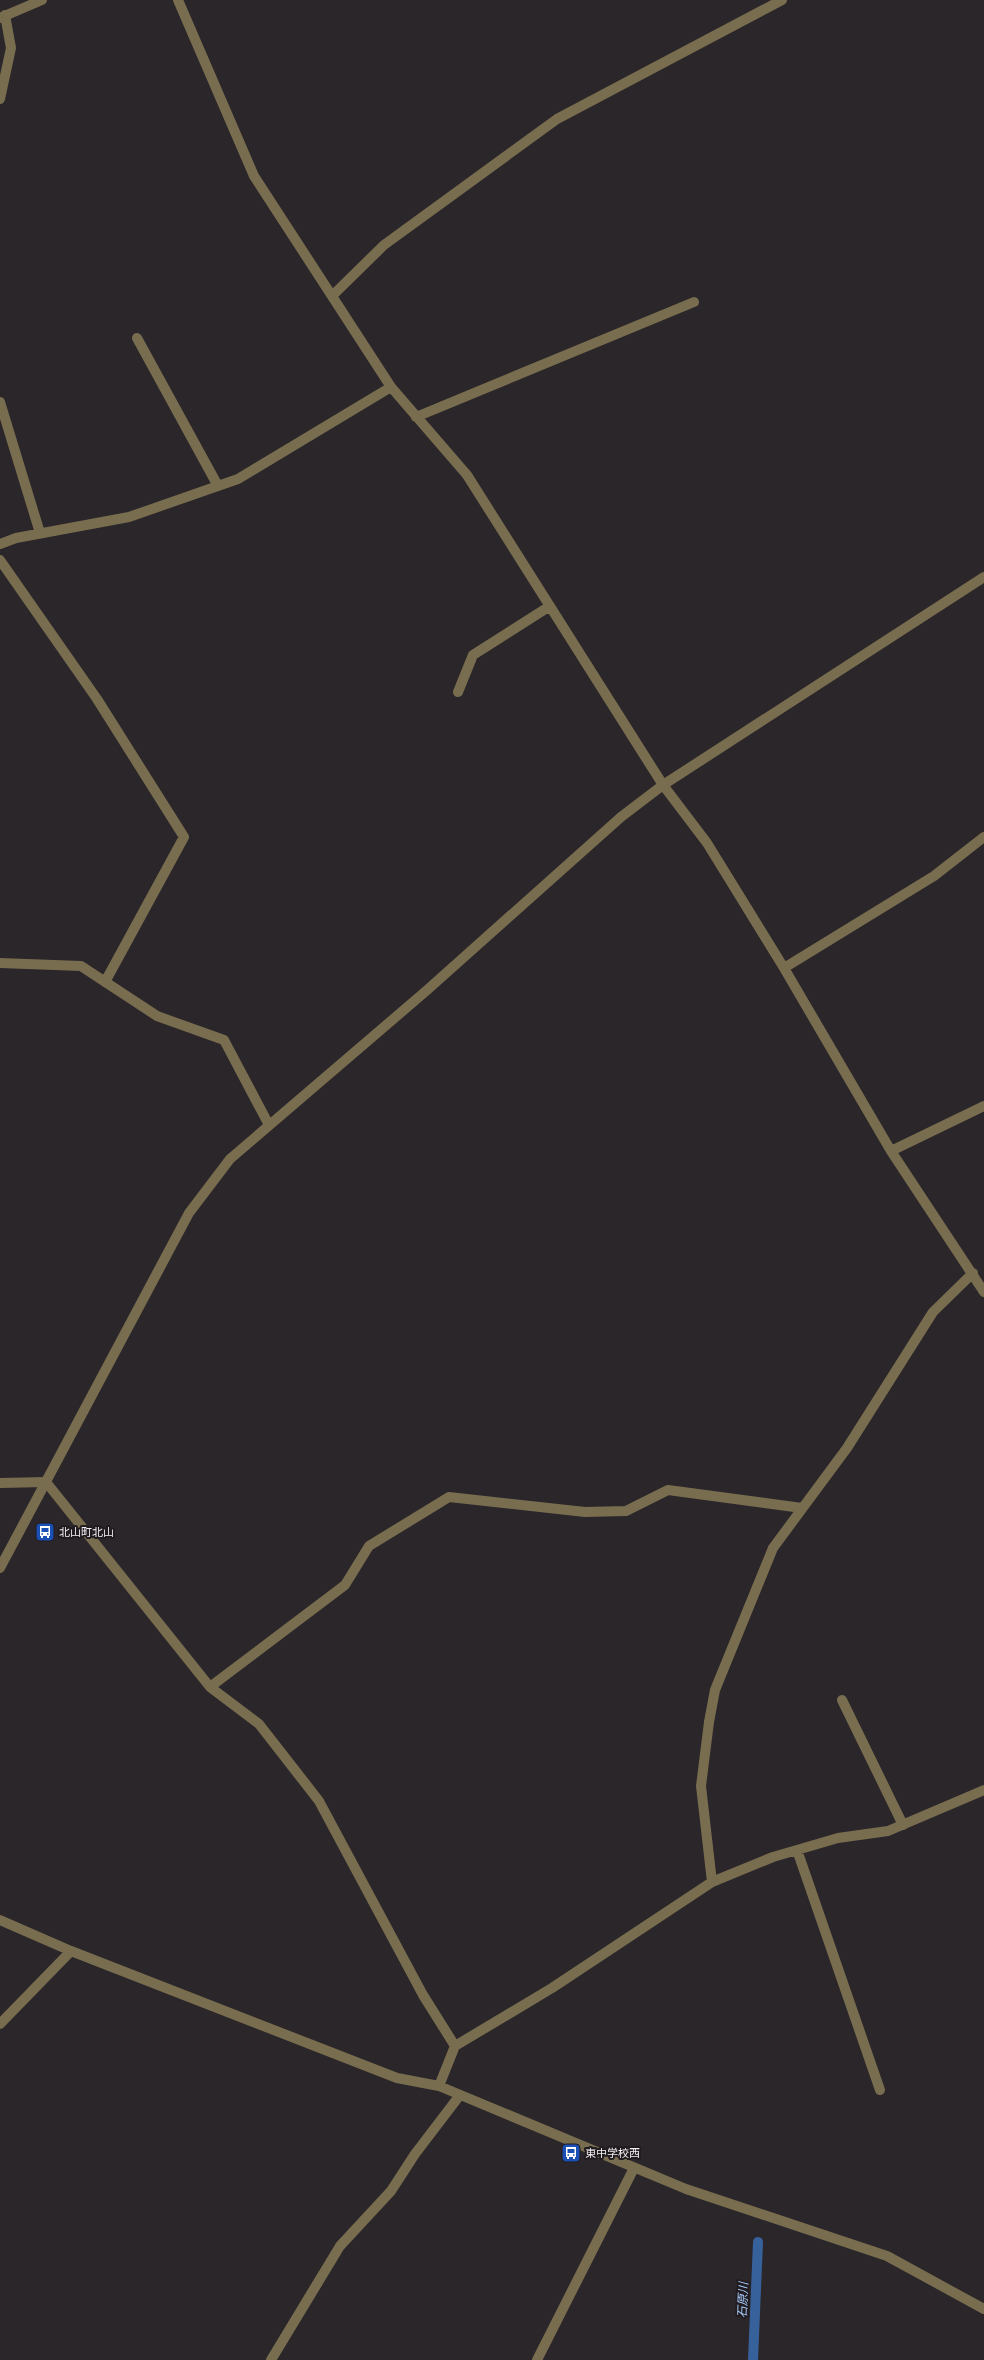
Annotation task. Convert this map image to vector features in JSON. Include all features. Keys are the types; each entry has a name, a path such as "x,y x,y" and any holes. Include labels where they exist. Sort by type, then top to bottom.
{"street":[{"path":"0,99 11,48 3,17 42,0"},
{"path":"178,0 254,176 391,387 467,475 663,785 707,843 784,968 891,1151 973,1273 984,1292"},
{"path":"332,296 384,244 557,119 782,0"},
{"path":"416,417 694,302"},
{"path":"137,338 218,486"},
{"path":"0,544 16,538 129,517 238,479 391,387"},
{"path":"0,402 40,533"},
{"path":"0,560 97,700 184,837 105,982"},
{"path":"0,1568 189,1213 230,1159 426,991 621,817 663,785 984,577"},
{"path":"458,692 473,655 550,606"},
{"path":"784,968 934,876 984,837"},
{"path":"0,963 81,966 157,1016 224,1040 269,1125"},
{"path":"891,1151 984,1106"},
{"path":"712,1882 701,1786 715,1690 773,1548 847,1448 933,1312 973,1273"},
{"path":"0,1483 46,1482"},
{"path":"46,1482 210,1687 260,1724 319,1801 423,1995 455,2046"},
{"path":"210,1687 345,1585 369,1546 449,1497 585,1512 626,1511 668,1490 802,1508"},
{"path":"842,1700 903,1825"},
{"path":"439,2086 455,2046 552,1988 712,1882 773,1857 838,1838 888,1831 984,1790"},
{"path":"797,1850 880,2090"},
{"path":"0,1920 71,1951 397,2078 439,2086 686,2190 887,2256 984,2309"},
{"path":"0,2024 71,1951"},
{"path":"272,2360 340,2246 391,2191 415,2154 460,2095"},
{"path":"537,2360 634,2168"}],"waterway":[{"name":"石原川","path":"753,2360 758,2242"}],"place":[{"name":"北山町北山","path":"45,1532"},
{"name":"東中学校西","path":"571,2153"}]}
